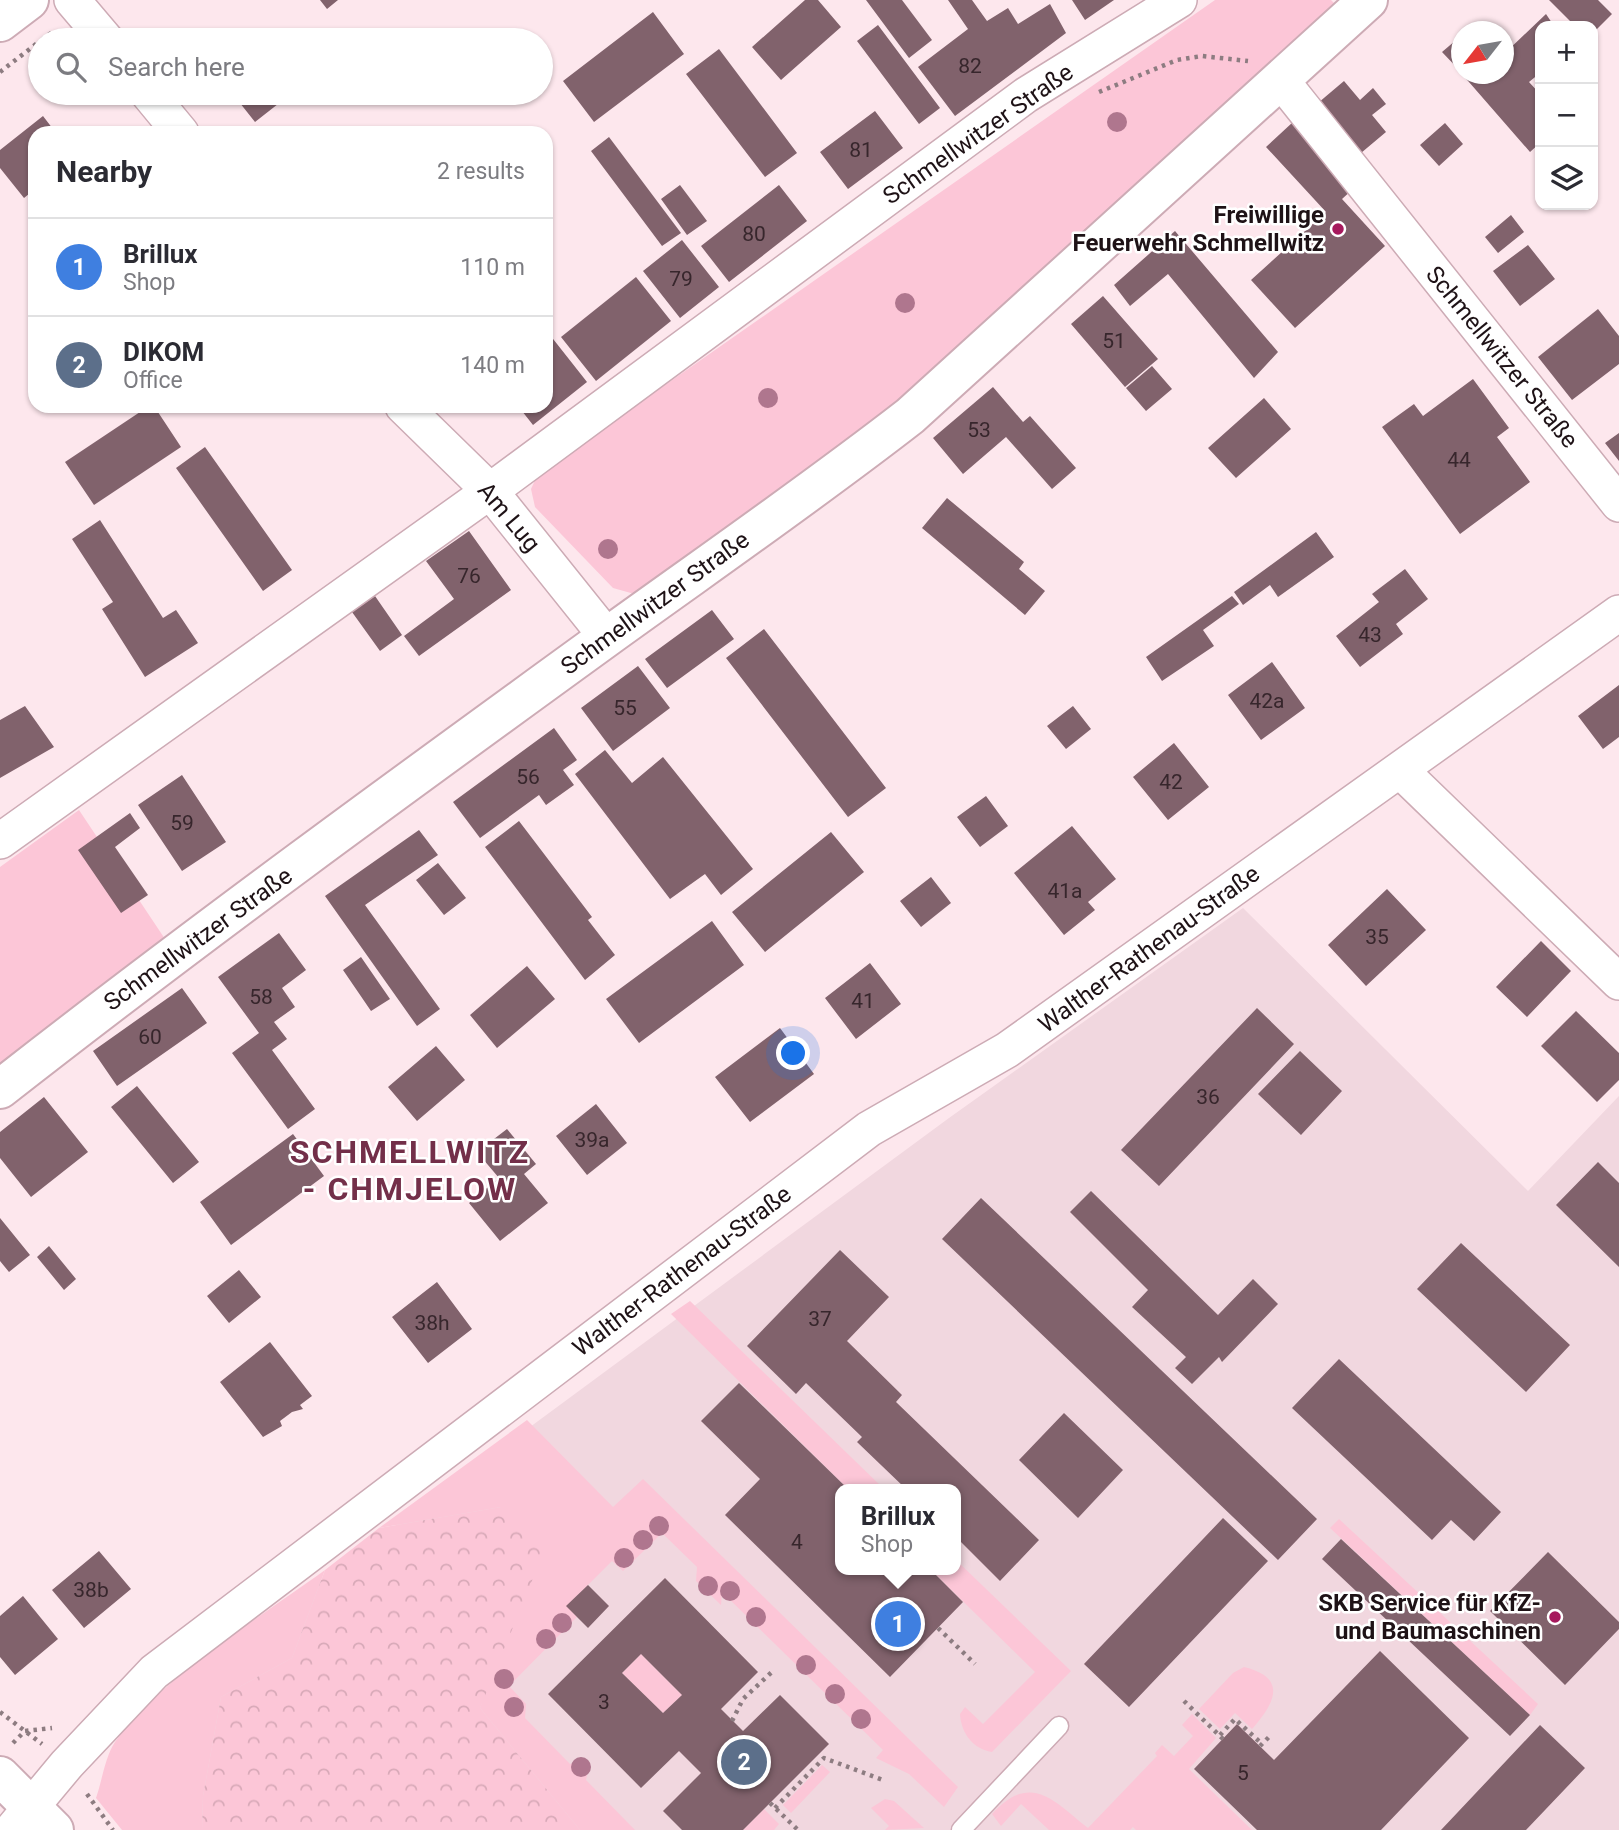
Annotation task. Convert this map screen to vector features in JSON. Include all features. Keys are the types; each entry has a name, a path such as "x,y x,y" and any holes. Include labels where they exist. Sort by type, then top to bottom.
{"street":[{"path":"0,22 29,0"},
{"path":"72,0 96,28"},
{"name":"Schmellwitzer Straße","path":"0,841 490,491 1044,84 1179,0"},
{"name":"Schmellwitzer Straße","path":"0,1089 104,1009 607,638 839,471 910,416 1367,0"},
{"name":"Schmellwitzer Straße","path":"1280,79 1619,504"},
{"path":"158,105 175,126"},
{"name":"Am Lug","path":"410,413 490,491 607,638"},
{"name":"Walther-Rathenau-Straße","path":"32,1822 154,1672 869,1129 1007,1051 1619,613"},
{"path":"1400,770 1619,982"},
{"path":"0,1776 32,1822"}],"lane":[{"path":"966,1824 1059,1726"}],"path":[{"path":"0,72 28,50"},
{"path":"1044,84 1079,94 1103,91 1177,60 1202,56 1265,64 1280,79"},
{"path":"938,1628 975,1664"},
{"path":"732,1721 743,1699 774,1670"},
{"path":"1184,1701 1221,1737 1236,1719 1261,1745 1269,1737"},
{"path":"775,1808 824,1758 883,1780"},
{"path":"770,1803 798,1830"},
{"path":"102,1830 107,1823"}],"shaded area":[{"path":"1243,908 1528,1191 1619,1096 1619,1830 136,1830 165,1696 949,1118"}],"green space":[{"path":"1215,0 1331,0 1334,3 1328,18 894,404 638,595 613,588 535,507 531,489 538,474"},
{"path":"79,810 169,945 0,1067 0,867"},
{"path":"690,1301 879,1484 843,1484 671,1314"},
{"path":"527,1420 613,1507 643,1479 958,1787 944,1807 909,1774 876,1758 883,1750 722,1592 721,1605 696,1581 697,1567 662,1533 623,1571 612,1561 567,1606 577,1617 509,1686 526,1704 525,1718 570,1764 582,1760 589,1767 586,1780 635,1830 580,1830 480,1708 487,1687 501,1507 379,1528"},
{"path":"501,1507 545,1549 480,1708 580,1830 202,1830 203,1796 221,1697 292,1658 325,1570 379,1528"},
{"path":"1339,1519 1538,1704 1530,1715 1330,1528"},
{"path":"961,1565 1071,1671 992,1752 974,1744 963,1728 960,1714 965,1707 983,1724 1035,1672 936,1575 961,1575"},
{"path":"325,1570 292,1658 221,1697 203,1796 202,1830 122,1830 96,1798 115,1742 134,1718 184,1672"},
{"path":"641,1654 682,1695 663,1713 622,1673"},
{"path":"1244,1667 1267,1678 1272,1685 1271,1701 1252,1729 1235,1713 1220,1729 1199,1709 1233,1673"},
{"path":"1192,1714 1216,1738 1189,1769 1252,1830 1136,1830 1133,1827 1130,1830 1049,1830 1021,1804 1001,1826 992,1814 1006,1801 1019,1794 1031,1792 1053,1800 1088,1828 1157,1756 1155,1753 1162,1745 1174,1756 1193,1736 1182,1725"},
{"path":"822,1765 830,1772 791,1813 783,1805"},
{"path":"885,1799 894,1801 924,1828 885,1830 889,1826 871,1808"},
{"path":"764,1809 779,1824 774,1830 743,1830"}],"building":[{"path":"320,0 338,0 327,9"},
{"path":"805,0 818,0 841,27 781,80 752,47"},
{"path":"866,0 902,0 932,40 909,58"},
{"path":"948,0 972,0 987,21 1008,8 1018,24 1050,4 1066,33 955,116 918,67 968,29"},
{"path":"1072,0 1114,0 1085,20"},
{"path":"1549,0 1598,0 1612,14 1598,28 1598,21 1570,21"},
{"path":"653,12 684,54 594,122 563,81"},
{"path":"1546,14 1551,21 1539,21"},
{"path":"1535,24 1535,77 1529,82 1535,89 1535,148 1530,152 1471,84 1514,84 1514,44"},
{"path":"878,25 940,108 919,124 857,41"},
{"path":"1451,44 1451,61 1442,52"},
{"path":"719,49 797,153 765,177 686,74"},
{"path":"1344,81 1360,100 1373,88 1386,104 1372,115 1386,132 1361,153 1318,103"},
{"path":"242,105 277,105 255,122"},
{"path":"875,111 903,148 848,189 820,152"},
{"path":"43,116 51,126 30,126"},
{"name":"Freiwillige Feuerwehr Schmellwitz","path":"1293,122 1353,189 1342,199 1385,246 1295,328 1251,280 1326,212 1266,147"},
{"path":"1445,123 1463,144 1439,166 1420,145"},
{"path":"28,128 28,195 24,198 0,168 0,150"},
{"path":"609,137 681,233 662,246 591,151"},
{"path":"680,185 707,221 687,235 661,199"},
{"path":"779,185 807,221 729,282 701,246"},
{"path":"1511,215 1524,232 1498,253 1485,237"},
{"path":"1175,231 1278,352 1254,378 1168,274 1130,306 1114,285"},
{"path":"682,240 719,287 680,318 643,271"},
{"path":"1528,245 1555,279 1520,306 1493,271"},
{"path":"636,277 671,321 596,381 561,337"},
{"path":"1103,296 1158,359 1125,387 1071,324"},
{"path":"1598,309 1619,336 1619,364 1572,400 1538,357"},
{"path":"553,339 587,382 553,409"},
{"path":"1152,366 1172,389 1146,411 1126,388"},
{"path":"1473,379 1509,428 1497,437 1530,482 1460,534 1382,427 1414,404 1423,416"},
{"path":"993,387 1023,422 1030,416 1076,468 1052,489 1006,437 963,474 933,438"},
{"path":"1264,398 1291,429 1236,478 1208,448"},
{"path":"138,413 159,413 181,447 94,505 65,462"},
{"path":"524,413 548,413 533,425"},
{"path":"1619,433 1619,461 1605,443"},
{"path":"205,447 292,570 263,591 176,468"},
{"path":"947,498 1024,562 1019,569 1045,591 1025,615 922,528"},
{"path":"100,520 163,618 176,610 198,643 145,677 102,609 113,602 72,539"},
{"path":"469,531 511,590 419,656 404,636 454,599 426,561"},
{"path":"1316,532 1334,557 1278,597 1270,585 1243,605 1234,592"},
{"path":"1405,569 1428,599 1396,624 1403,634 1360,667 1336,636 1379,602 1372,594"},
{"path":"375,596 402,635 380,651 352,612"},
{"path":"1232,596 1239,604 1203,630 1214,646 1162,681 1146,657"},
{"path":"712,610 734,639 667,688 645,659"},
{"path":"764,629 886,788 848,817 726,658"},
{"path":"1272,662 1305,708 1261,740 1228,695"},
{"path":"638,666 670,708 613,751 581,708"},
{"path":"1619,685 1619,737 1603,749 1578,716"},
{"path":"25,706 54,747 0,778 0,720"},
{"path":"1073,706 1091,729 1066,749 1047,726"},
{"path":"554,728 577,760 563,770 574,785 546,805 539,795 480,838 453,802"},
{"path":"1174,743 1209,787 1168,820 1133,777"},
{"path":"605,750 632,783 663,757 753,869 721,895 705,874 670,899 575,774"},
{"path":"182,775 226,842 182,871 138,805"},
{"path":"986,796 1008,826 980,847 957,817"},
{"path":"130,813 140,828 115,847 148,895 121,913 78,850"},
{"path":"519,821 592,917 588,920 615,955 585,980 485,847"},
{"path":"1072,826 1116,879 1088,902 1095,910 1064,935 1014,873"},
{"path":"419,830 438,855 365,905 440,1009 417,1026 325,896"},
{"path":"831,832 864,872 765,952 732,912"},
{"path":"438,863 466,898 444,915 416,880"},
{"path":"931,877 951,903 921,927 900,901"},
{"path":"1387,889 1426,930 1366,986 1328,945"},
{"path":"712,921 744,965 639,1043 606,999"},
{"path":"279,933 306,970 282,988 295,1007 274,1022 287,1039 272,1050 315,1109 288,1129 232,1053 259,1033 218,977"},
{"path":"1541,941 1571,971 1527,1017 1496,987"},
{"path":"361,957 390,999 371,1011 343,970"},
{"path":"870,963 901,1004 856,1039 825,998"},
{"path":"527,966 555,999 497,1048 470,1015"},
{"path":"182,988 207,1023 117,1086 93,1051"},
{"path":"1257,1008 1294,1044 1159,1186 1121,1150"},
{"path":"1576,1011 1619,1053 1619,1080 1597,1102 1541,1046"},
{"path":"780,1028 814,1074 750,1122 715,1077"},
{"path":"436,1046 465,1080 417,1121 388,1087"},
{"path":"1300,1051 1342,1091 1301,1135 1258,1094"},
{"path":"137,1086 199,1162 173,1183 111,1107"},
{"path":"44,1097 88,1152 31,1197 0,1158 0,1132"},
{"path":"596,1104 627,1143 587,1175 556,1136"},
{"path":"507,1129 536,1164 524,1174 548,1203 500,1241 469,1203 499,1178 477,1152"},
{"path":"293,1134 324,1176 231,1245 200,1202"},
{"path":"1598,1162 1619,1183 1619,1267 1556,1205"},
{"path":"1091,1191 1218,1315 1253,1279 1278,1304 1222,1362 1219,1357 1192,1384 1175,1368 1186,1357 1132,1307 1148,1290 1070,1212"},
{"path":"981,1198 1317,1519 1278,1560 942,1239"},
{"path":"0,1218 30,1255 9,1272 0,1261"},
{"path":"1461,1243 1570,1345 1526,1392 1417,1289"},
{"path":"49,1246 76,1279 64,1290 37,1257"},
{"path":"840,1250 889,1297 847,1341 902,1395 896,1402 1039,1540 1000,1581 961,1542 961,1484 901,1484 857,1442 862,1437 806,1383 796,1394 747,1346"},
{"path":"239,1270 261,1297 229,1323 207,1296"},
{"path":"437,1282 472,1329 428,1363 392,1317"},
{"path":"270,1342 312,1396 300,1405 303,1409 292,1412 280,1421 282,1426 263,1437 220,1382"},
{"path":"1339,1359 1501,1512 1474,1541 1451,1520 1432,1540 1292,1408"},
{"path":"739,1383 843,1484 835,1484 835,1575 936,1575 963,1602 890,1677 725,1515 760,1479 701,1421"},
{"path":"1064,1413 1123,1470 1078,1518 1019,1460"},
{"path":"1223,1518 1268,1561 1129,1707 1084,1664"},
{"path":"1341,1539 1530,1715 1510,1736 1322,1559"},
{"path":"99,1551 131,1589 84,1628 52,1590"},
{"name":"SKB Service für KfZ- und Baumaschinen","path":"1548,1552 1619,1622 1619,1629 1565,1685 1490,1611"},
{"path":"665,1578 758,1672 721,1709 743,1731 780,1695 829,1744 743,1830 682,1830 663,1811 701,1773 679,1751 641,1788 548,1694","holes":["641,1654 682,1695 663,1713 622,1673"]},
{"path":"588,1585 609,1606 588,1628 566,1606"},
{"path":"23,1596 58,1639 15,1675 0,1657 0,1616"},
{"path":"1380,1651 1469,1738 1381,1830 1257,1830 1194,1769 1237,1724 1274,1760"},
{"path":"1540,1725 1585,1768 1526,1830 1441,1830"}],"place":[{"name":"Freiwillige Feuerwehr Schmellwitz","path":"1338,229"},
{"name":"SKB Service für KfZ- und Baumaschinen","path":"1555,1617"},
{"name":"Brillux","path":"898,1624"},
{"name":"DIKOM","path":"744,1762"}],"district":[{"name":"SCHMELLWITZ - CHMJELOW","path":"410,1170"}]}
